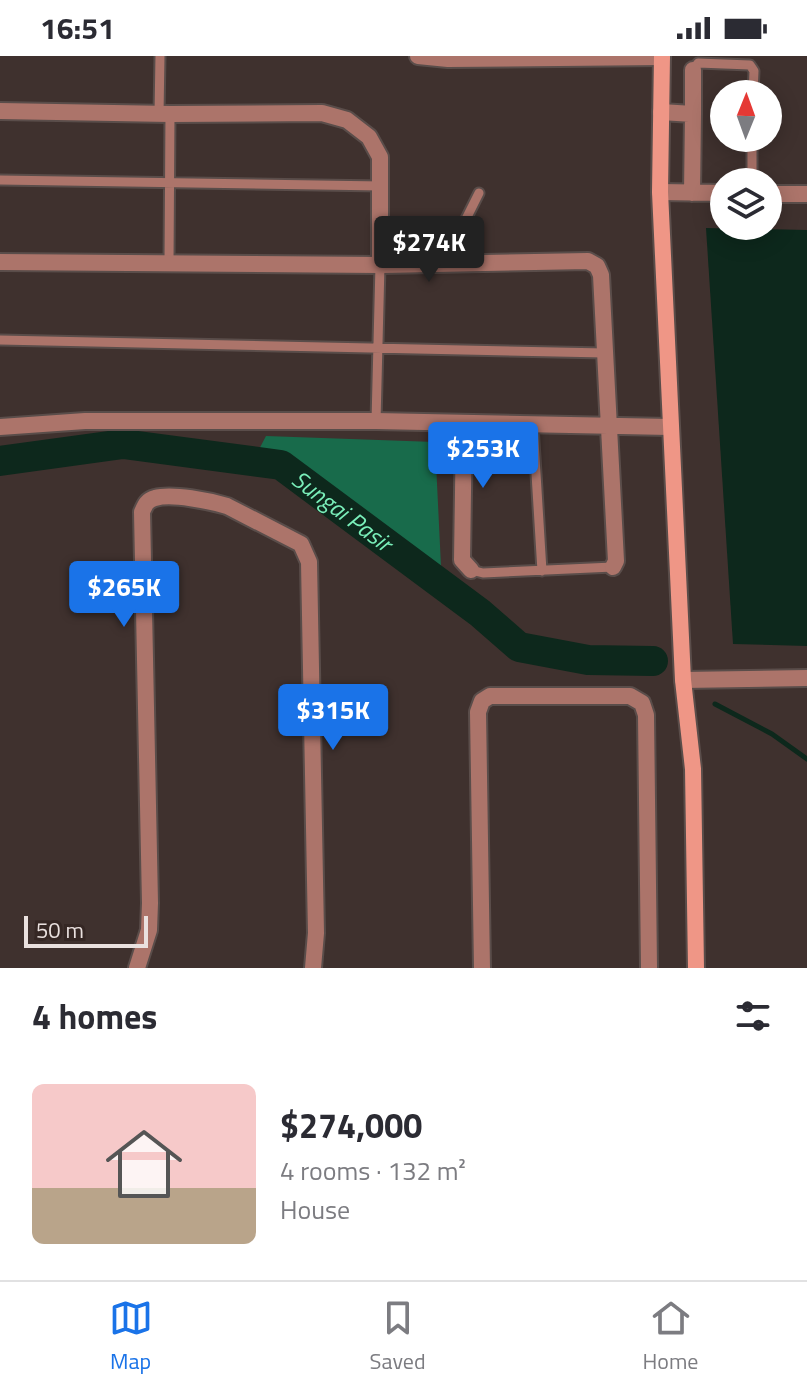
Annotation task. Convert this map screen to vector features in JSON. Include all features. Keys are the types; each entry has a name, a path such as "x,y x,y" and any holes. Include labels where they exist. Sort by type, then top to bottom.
{"street":[{"path":"418,56 448,59 662,56 660,192 683,680 693,769 696,968"},
{"path":"692,193 693,70"},
{"path":"0,111 334,115 358,128 375,146 380,157 380,265"},
{"path":"661,112 693,114"},
{"path":"660,192 710,193"},
{"path":"782,194 807,194"},
{"path":"0,262 380,265 588,261 597,266 601,275 616,561 613,567"},
{"path":"0,427 85,421 376,421 670,427"},
{"path":"464,424 462,560 471,570"},
{"path":"137,968 149,930 150,903 142,512 146,503 155,498 227,506 301,544 307,552 316,917 313,968"},
{"path":"683,680 807,678"},
{"path":"482,968 478,712 482,701 490,696 630,696 642,703 646,715 649,968"}],"lane":[{"path":"160,56 170,182 169,262"},
{"path":"693,70 698,63 750,65 754,71 754,80"},
{"path":"0,180 382,186"},
{"path":"457,264 461,229 479,193"},
{"path":"376,421 380,265"},
{"path":"0,340 605,353"},
{"path":"533,425 542,571"},
{"path":"471,570 483,573 613,567"}],"green space":[{"path":"266,436 435,442 441,566 281,461 255,457"}],"shaded area":[{"path":"706,228 710,228 710,240 782,240 782,230 807,230 807,646 733,644"}],"waterway":[{"name":"Sungai Pasir","path":"0,461 123,444 281,465 480,613 519,647 588,660 653,661"},
{"name":"Sungai Pasir","path":"715,704 772,734 807,759"}]}
